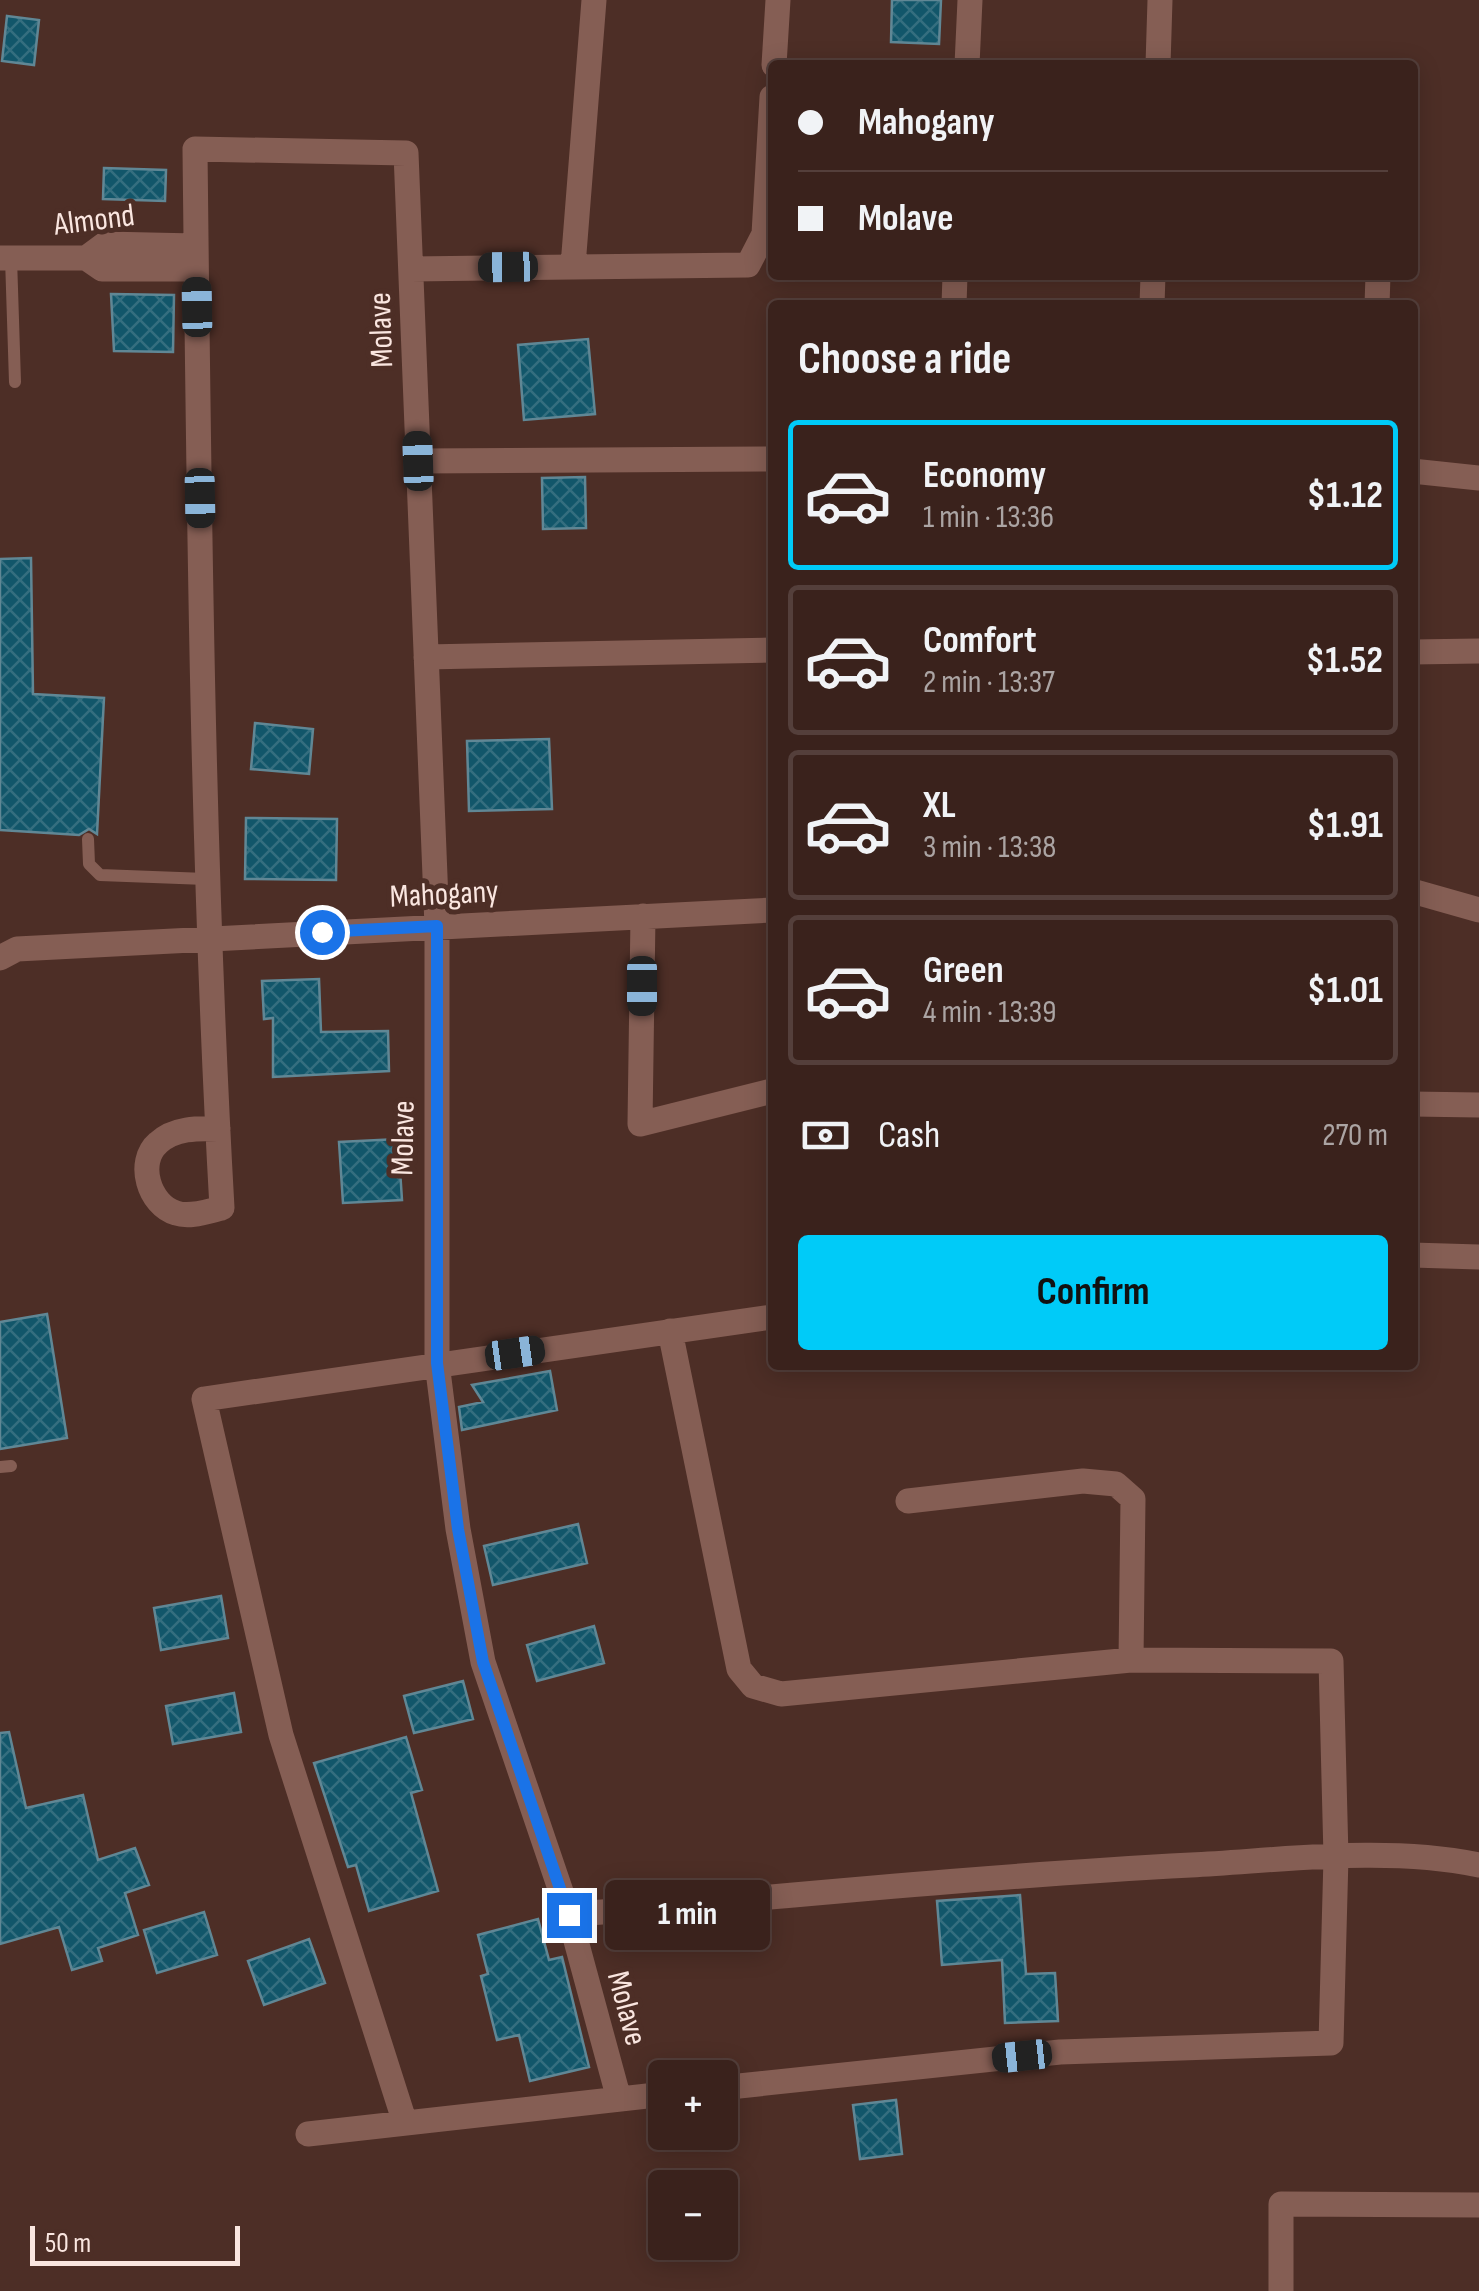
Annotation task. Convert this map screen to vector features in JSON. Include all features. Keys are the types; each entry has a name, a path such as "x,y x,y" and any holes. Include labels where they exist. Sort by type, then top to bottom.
{"street":[{"path":"573,266 594,0"},
{"path":"774,60 778,0"},
{"path":"967,60 970,0"},
{"path":"1158,60 1160,0"},
{"name":"Molave","path":"196,258 195,149 406,153 437,926 437,1363 458,1529 483,1662 569,1915 619,2099"},
{"path":"411,269 748,264 764,234 768,166"},
{"name":"Almond","path":"6,258 86,258 102,269 196,258"},
{"path":"196,258 206,937 218,1129"},
{"path":"418,461 768,459"},
{"path":"1418,472 1479,478"},
{"path":"426,657 768,650"},
{"path":"1418,652 1479,651"},
{"path":"1418,893 1479,910"},
{"name":"Mahogany","path":"0,958 18,949 206,937 768,910"},
{"path":"643,916 640,1124 768,1092"},
{"path":"1418,1104 1479,1104"},
{"path":"1418,1255 1479,1257"},
{"path":"405,2123 281,1735 204,1400 768,1318"},
{"path":"670,1332 739,1669 753,1686 781,1694 1132,1660 1331,1661 1336,1857 1331,2043 1060,2052 738,2086"},
{"path":"908,1501 1082,1481 1116,1484 1133,1498 1132,1660"},
{"path":"569,1915 1096,1870 1336,1857 1440,1857 1479,1865"},
{"path":"308,2134 648,2096"},
{"path":"1281,2291 1281,2204 1479,2205"}],"lane":[{"path":"6,258 15,382"},
{"path":"88,839 89,864 100,875 206,879"}],"building":[{"path":"892,0 941,0 939,44 891,42"},
{"path":"7,16 39,20 34,65 2,61"},
{"path":"104,168 166,170 165,201 103,199"},
{"path":"111,294 174,295 173,352 114,351"},
{"path":"588,339 595,414 524,420 518,345"},
{"path":"585,477 586,528 543,529 542,478"},
{"path":"31,558 33,694 104,698 97,834 89,829 79,835 0,830 0,559"},
{"path":"255,723 313,729 309,774 251,769"},
{"path":"549,739 552,809 469,811 467,741"},
{"path":"246,818 337,819 336,880 245,879"},
{"path":"319,979 321,1032 388,1031 389,1071 273,1077 273,1018 264,1019 262,981"},
{"path":"398,1139 402,1200 343,1203 339,1142"},
{"path":"47,1314 67,1438 0,1449 0,1322"},
{"path":"550,1371 557,1410 462,1430 459,1407 483,1402 472,1385"},
{"path":"578,1524 587,1563 493,1585 484,1546"},
{"path":"221,1596 228,1638 161,1650 154,1608"},
{"path":"594,1626 604,1663 537,1681 527,1645"},
{"path":"463,1681 473,1719 414,1733 404,1696"},
{"path":"234,1693 241,1732 173,1744 166,1706"},
{"path":"9,1732 26,1808 83,1795 98,1860 135,1848 149,1885 125,1893 138,1935 98,1948 102,1961 72,1970 59,1927 0,1944 0,1733"},
{"path":"406,1737 422,1790 411,1793 438,1891 369,1911 356,1865 348,1867 314,1763"},
{"path":"1020,1895 1026,1974 1055,1973 1058,2021 1005,2023 1002,1960 942,1965 937,1901"},
{"path":"204,1912 217,1955 157,1973 144,1930"},
{"path":"538,1919 549,1960 562,1957 589,2067 530,2081 519,2035 497,2040 481,1976 488,1974 478,1935"},
{"path":"309,1939 325,1983 264,2005 248,1961"},
{"path":"896,2100 902,2154 860,2159 853,2105"}],"route":[{"path":"322,932 437,926 437,1363 458,1529 483,1662 569,1915"}]}
